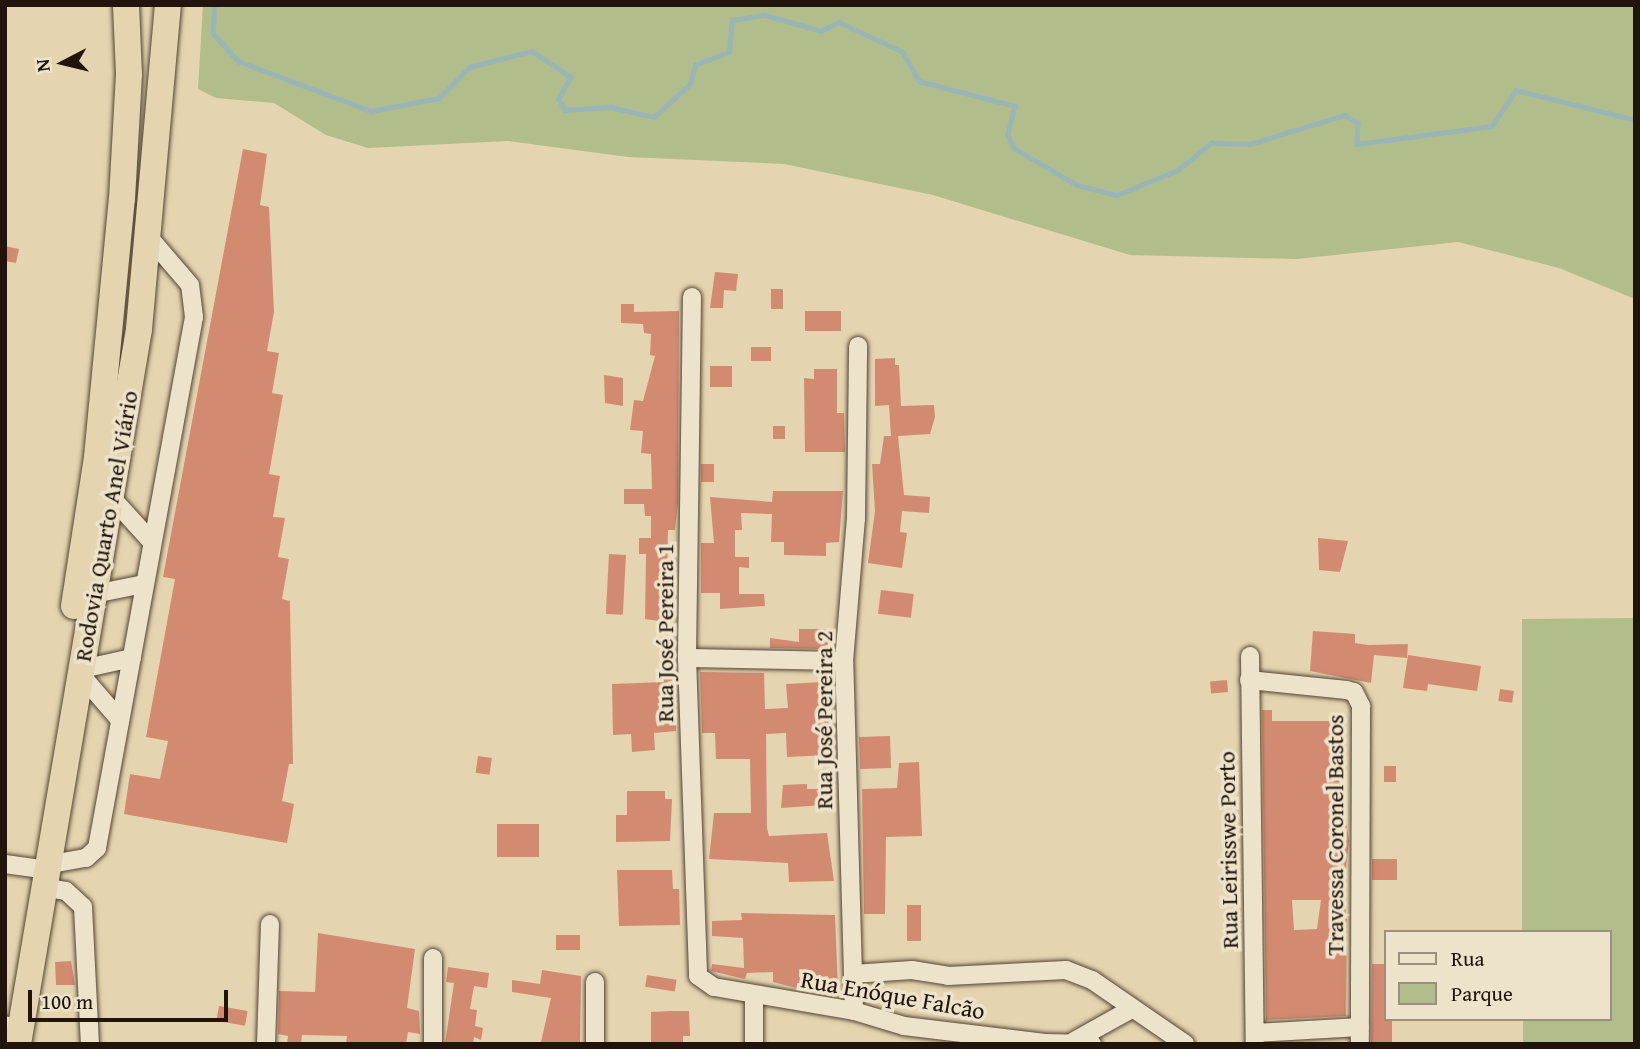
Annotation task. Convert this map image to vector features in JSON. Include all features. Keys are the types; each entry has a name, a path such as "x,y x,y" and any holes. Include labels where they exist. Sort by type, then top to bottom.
{"highway":[{"name":"Rodovia Quarto Anel Viário","path":"19,1044 44,873 105,382 128,133 126,5"},
{"name":"Rodovia Quarto Anel Viário","path":"5,1027 44,873 139,328 168,5"}],"street":[{"path":"44,873 86,858 97,848 194,301 190,285 147,235"},
{"name":"Rua José Pereira 1","path":"692,297 687,658 695,968"},
{"name":"Rua José Pereira 2","path":"854,1011 844,661 856,519 858,346"},
{"path":"111,497 151,541"},
{"path":"94,594 144,584"},
{"name":"Rua Leirisswe Porto","path":"1250,656 1255,1038"},
{"path":"120,720 81,672 132,658"},
{"path":"687,658 844,661"},
{"name":"Travessa Coronel Bastos","path":"1249,680 1346,690 1358,697 1360,1035"},
{"path":"5,864 44,873 83,907 90,1044"},
{"path":"266,1044 270,924"},
{"path":"433,958 433,1044"},
{"name":"Rua Enóque Falcão","path":"695,968 714,987 854,1011 904,1026 1092,1044"},
{"path":"853,974 912,970 948,976 1066,970 1092,980 1130,1010 1185,1044"},
{"path":"595,982 595,1044"},
{"path":"754,995 754,1044"},
{"path":"1068,1043 1103,1028 1130,1010"},
{"path":"1255,1038 1360,1035"}],"green space":[{"path":"203,5 1635,5 1635,299 1559,268 1458,242 1297,259 1130,255 933,195 784,164 628,157 508,141 368,148 326,135 274,103 216,98 198,89"},
{"path":"1635,618 1635,1044 1523,1044 1523,1021 1612,1021 1612,930 1522,930 1522,619"}],"building":[{"path":"243,149 267,154 260,205 269,207 274,312 267,351 279,353 272,393 283,395 269,474 280,476 273,517 285,518 278,557 289,559 282,599 290,601 293,764 289,764 282,801 294,804 287,843 124,814 130,774 160,779 168,741 146,737 175,579 163,577"},
{"path":"5,246 19,249 16,263 5,261"},
{"path":"715,272 738,274 736,291 724,290 723,308 710,308"},
{"path":"771,289 783,289 783,309 771,309"},
{"path":"621,304 634,304 634,312 679,311 678,503 675,530 668,530 666,622 645,619 646,554 639,554 639,538 651,538 651,516 645,516 644,504 624,504 624,489 652,489 651,454 641,453 643,431 630,430 634,400 643,401 655,356 650,355 651,334 644,333 643,324 621,323"},
{"path":"805,311 841,311 841,331 805,331"},
{"path":"751,347 771,347 771,361 751,361"},
{"path":"895,358 895,365 899,365 901,406 934,405 935,417 930,434 898,436 904,495 930,497 929,513 902,511 900,532 907,533 902,568 868,563 875,511 872,464 880,464 884,436 891,436 889,405 875,406 875,359"},
{"path":"710,366 732,366 732,387 710,387"},
{"path":"814,369 837,369 837,413 844,413 845,452 805,452 804,378 814,379"},
{"path":"604,375 623,378 623,406 605,403"},
{"path":"773,426 785,426 785,439 773,439"},
{"path":"701,464 714,464 714,482 701,482"},
{"path":"773,491 843,491 839,542 826,543 826,556 784,555 784,542 771,542 772,514 741,513 742,530 735,530 735,557 749,557 749,568 739,567 739,594 764,594 765,606 720,609 720,593 701,593 701,543 714,543 710,497 772,502"},
{"path":"1318,538 1348,541 1340,572 1319,570"},
{"path":"609,554 626,555 623,615 606,614"},
{"path":"881,590 914,594 911,618 878,614"},
{"path":"799,629 828,629 828,649 770,648 770,638 799,642"},
{"path":"1313,631 1355,634 1355,643 1368,645 1408,644 1407,658 1374,655 1371,683 1310,671"},
{"path":"1408,655 1481,666 1477,691 1428,684 1427,691 1403,688"},
{"path":"663,670 674,670 676,731 654,733 655,750 632,752 631,734 613,735 612,684 664,682"},
{"path":"700,672 764,673 765,709 788,708 786,684 823,682 824,707 830,706 830,755 787,757 786,733 766,734 767,828 769,836 827,833 834,881 789,882 788,863 709,859 714,813 751,813 750,759 716,759 715,733 702,733"},
{"path":"1227,680 1228,692 1211,693 1210,681"},
{"path":"1500,689 1514,691 1512,703 1498,701"},
{"path":"1262,710 1272,710 1272,721 1344,721 1344,770 1338,770 1349,840 1346,869 1340,870 1340,900 1344,900 1347,919 1346,1016 1266,1020","holes":["1292,900 1321,900 1317,929 1294,930"]},
{"path":"890,736 891,768 860,769 859,737"},
{"path":"478,756 492,758 489,775 476,773"},
{"path":"919,762 922,836 886,837 885,914 864,914 862,789 897,788 899,763"},
{"path":"1384,766 1396,766 1396,782 1384,782"},
{"path":"807,784 807,789 822,789 823,805 781,808 783,785"},
{"path":"627,791 665,791 665,799 672,799 670,841 616,842 616,815 627,815"},
{"path":"497,824 539,824 539,857 497,857"},
{"path":"1372,859 1397,859 1397,880 1372,880"},
{"path":"617,870 672,870 673,889 679,889 680,925 619,926"},
{"path":"907,905 921,905 921,941 907,941"},
{"path":"741,913 835,915 838,990 812,992 773,982 773,972 747,973 745,979 711,971 712,964 744,968 743,938 712,936 712,921 742,920"},
{"path":"318,933 415,949 407,1008 419,1011 420,1034 408,1032 406,1044 346,1044 347,1036 302,1035 301,1044 287,1044 288,1036 278,1034 279,991 315,992"},
{"path":"556,935 580,935 580,950 556,950"},
{"path":"71,961 75,985 56,985 55,962"},
{"path":"1372,964 1384,964 1384,1021 1392,1021 1392,1044 1371,1044"},
{"path":"448,967 489,973 487,988 474,986 470,1009 477,1010 475,1026 483,1028 481,1040 474,1037 473,1044 445,1044 454,983 446,982"},
{"path":"542,970 581,976 580,1044 541,1042 551,998 512,992 512,980 540,984"},
{"path":"647,975 677,980 675,992 645,987"},
{"path":"219,1006 248,1011 245,1026 216,1021"},
{"path":"689,1011 690,1036 683,1036 683,1042 651,1042 651,1012"}],"waterway":[{"path":"215,5 213,33 238,61 371,111 439,98 469,67 532,51 571,77 559,99 565,110 611,107 654,117 690,84 695,65 729,52 732,20 765,15 821,31 839,22 903,52 919,81 1015,106 1008,135 1014,148 1077,185 1117,195 1178,170 1211,143 1250,144 1345,115 1358,123 1357,144 1492,126 1516,90 1635,120"}]}
